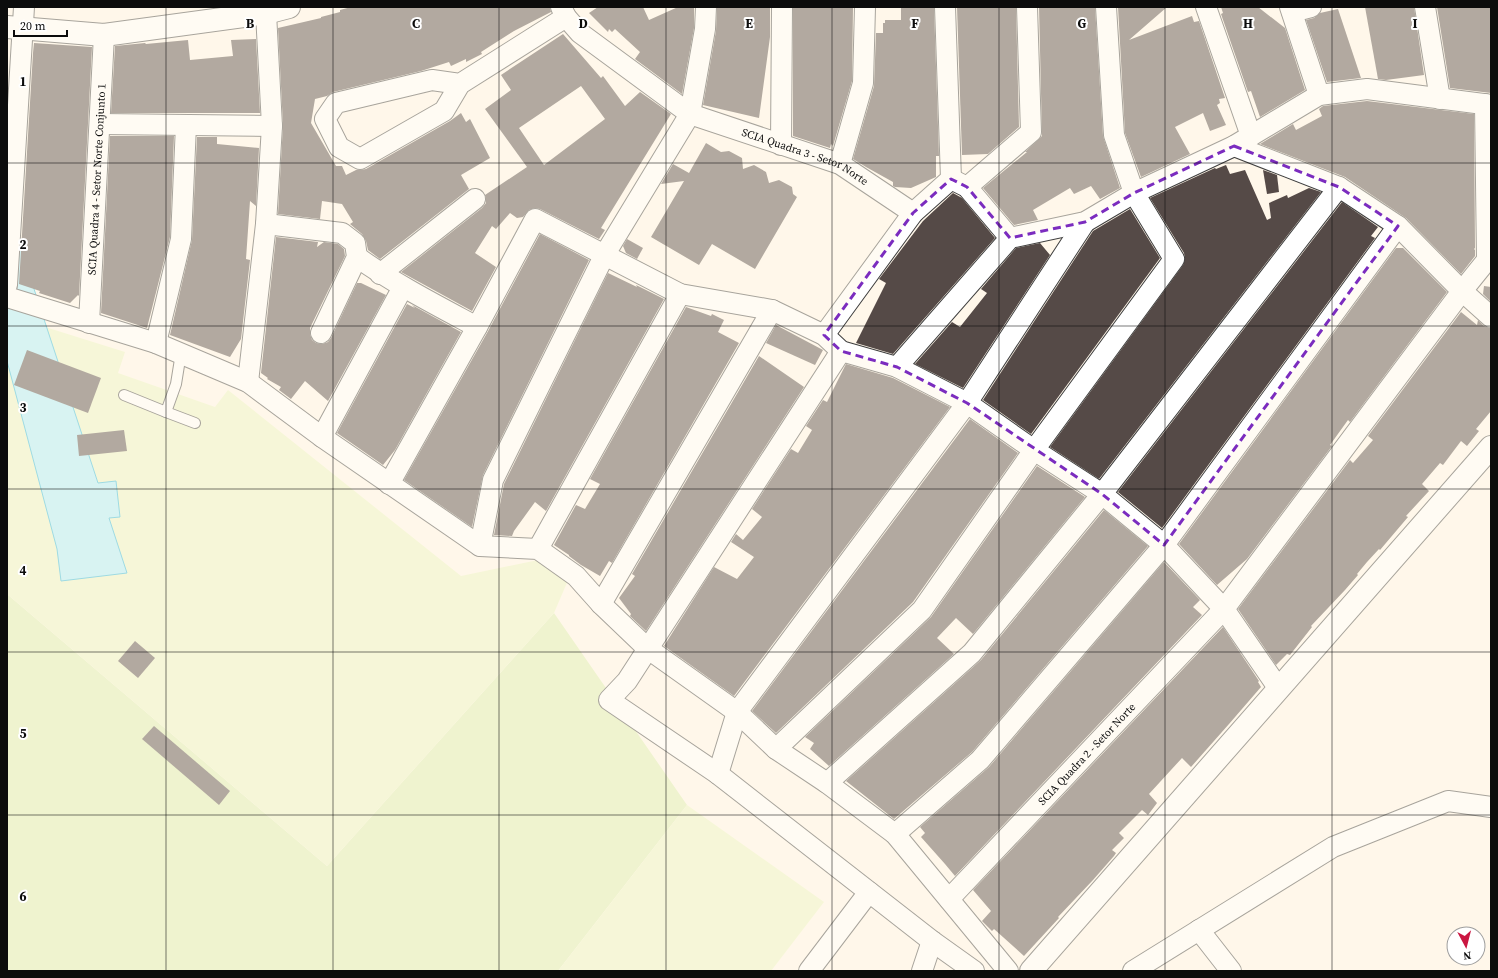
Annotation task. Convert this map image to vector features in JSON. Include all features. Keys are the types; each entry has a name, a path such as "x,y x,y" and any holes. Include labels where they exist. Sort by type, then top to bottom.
{"street":[{"path":"7,285 15,28 24,7"},
{"path":"15,28 104,35 266,13 289,7"},
{"path":"480,546 493,480 605,254 690,114 705,29 706,7"},
{"path":"781,145 782,7"},
{"path":"840,164 863,83 865,7"},
{"path":"945,7 959,183 1010,238"},
{"path":"824,335 913,213 959,183 1031,132 1027,7"},
{"path":"776,749 922,610 1034,450 1174,259 1134,193 1114,135 1106,7"},
{"path":"1206,7 1242,141 1339,187 1398,226 1462,291 1491,317"},
{"path":"1311,7 1291,10 1319,95"},
{"path":"1426,7 1440,98"},
{"path":"460,84 432,80 336,103 324,120 339,147 360,159 444,111 460,84 563,12"},
{"name":"SCIA Quadra 3 - Setor Norte","path":"563,12 580,33 690,114 840,164 913,213"},
{"path":"248,382 266,224 272,126 266,13"},
{"name":"SCIA Quadra 4 - Setor Norte Conjunto 1","path":"89,323 104,35"},
{"path":"897,367 1010,238 1085,222 1134,193 1242,141 1319,95 1367,89 1488,105"},
{"name":"SCIA Quadra 2 - Setor Norte","path":"950,899 1224,609 1462,291 1487,260 1488,105"},
{"path":"100,124 272,126"},
{"path":"156,342 180,239 186,125"},
{"path":"827,784 972,653 1102,494 1339,187"},
{"path":"380,274 475,199"},
{"path":"389,484 536,219 680,294 772,310 824,335 841,351 897,367 967,403 1034,450 1102,494 1164,545 1224,609 1279,689"},
{"path":"718,774 737,712 967,403 1085,222"},
{"path":"266,224 342,233 355,243 356,257 321,333"},
{"path":"894,834 980,760 1164,545 1398,226"},
{"path":"356,257 403,288 477,327"},
{"path":"322,437 403,288"},
{"path":"538,549 680,294"},
{"path":"7,297 156,342 248,382 322,437 480,546 538,549 576,576 601,604 647,648 737,712 776,749 827,784 894,834 950,899 1008,971"},
{"path":"601,604 772,310"},
{"path":"841,351 627,681 609,700 718,774 932,942 974,971"},
{"path":"1031,971 1491,447"},
{"path":"1133,971 1333,847 1448,801 1491,807"},
{"path":"809,971 869,892"},
{"path":"1199,930 1231,971"},
{"path":"922,971 932,942"}],"lane":[{"path":"166,412 176,384 181,353"},
{"path":"124,395 195,423"}],"highlighted area":[{"path":"1234,146 1339,187 1398,226 1164,545 1102,494 967,403 897,367 841,351 824,335 913,213 951,179 967,187 1010,238 1085,222 1134,193"}],"green space":[{"path":"7,315 125,352 118,373 215,407 228,390 461,576 543,559 569,578 554,613 327,866 7,594"},
{"path":"7,594 327,866 554,613 687,805 558,971 7,971"},
{"path":"687,805 824,902 771,971 558,971"}],"water":[{"path":"7,207 98,483 116,481 120,517 109,518 127,573 61,581 57,549 7,361"}],"building":[{"path":"351,7 550,7 551,12 514,31 481,52 482,54 466,62 466,59 451,66 449,62 421,71 333,92 327,96 315,99 311,123 336,166 342,166 346,175 356,170 366,169 450,121 461,113 466,122 470,119 490,158 461,175 469,189 380,259 368,250 366,241 362,234 350,224 353,222 342,204 322,201 320,219 278,214 283,125 278,28 321,18"},
{"path":"598,7 643,7 649,20 678,7 694,7 694,28 682,94 635,59 640,52 615,29 612,32 609,29 608,32 589,13"},
{"path":"717,7 770,7 770,37 759,118 703,105 716,31"},
{"path":"793,7 853,8 852,81 833,146 831,144 830,148 793,136"},
{"path":"901,7 934,7 939,156 936,156 936,177 911,188 893,186 893,182 853,159 874,86 876,33 883,33 883,23 885,23 885,20 901,20"},
{"path":"957,7 1016,7 1019,127 988,154 962,155"},
{"path":"1039,7 1095,7 1103,136 1120,188 1100,199 1091,186 1074,194 1070,188 1033,210 1038,220 1014,225 983,188 1027,152 1025,152 1042,136"},
{"path":"1118,7 1167,7 1129,40 1192,16 1194,22 1199,21 1225,98 1219,99 1220,103 1217,105 1226,125 1210,131 1203,113 1175,127 1190,154 1141,177 1125,133"},
{"path":"1221,7 1258,7 1285,28 1305,90 1260,117 1251,91 1248,92 1221,14 1223,13"},
{"path":"1365,7 1414,7 1424,75 1386,80 1378,79"},
{"path":"1437,7 1491,7 1491,93 1450,88"},
{"path":"1338,9 1361,78 1327,82 1306,20 1314,18 1320,13"},
{"path":"563,34 601,78 603,76 625,106 640,92 671,114 601,228 605,230 599,239 540,209 535,208 529,210 523,217 517,218 510,213 496,229 492,226 475,253 496,267 472,311 401,272 482,208 486,203 485,195 527,167 485,109 511,90 501,75","holes":["581,86 605,119 544,165 519,128"]},
{"path":"256,39 260,113 111,113 115,46 188,40 190,60 233,56 231,40"},
{"path":"34,43 92,47 79,296 78,295 70,303 39,293 40,291 19,284"},
{"path":"1367,101 1474,114 1475,256 1461,274 1406,218 1345,177 1260,144 1293,124 1296,130 1322,116 1319,109 1323,106"},
{"path":"110,136 174,136 170,237 147,328 101,313"},
{"path":"197,137 217,137 217,144 259,148 256,206 250,201 246,259 250,260 241,339 230,357 170,335 192,240"},
{"path":"706,143 721,152 729,151 742,158 743,169 754,165 766,172 769,183 779,180 792,187 793,194 797,197 755,269 712,244 699,265 651,237 684,181 661,184 673,164 689,173"},
{"path":"1226,165 1230,174 1245,170 1267,220 1271,218 1269,203 1287,195 1288,198 1309,188 1321,192 1099,479 1050,447 1183,265 1185,259 1184,253 1150,198 1215,168 1216,169"},
{"path":"1263,170 1277,175 1279,192 1267,194"},
{"path":"953,193 962,198 995,238 893,354 856,343 886,283 879,279 923,221"},
{"path":"1342,202 1378,227 1371,236 1375,238 1162,528 1118,492"},
{"path":"1130,209 1160,258 1031,434 983,400 1093,231"},
{"path":"540,234 589,260 483,475 472,527 404,480 487,333"},
{"path":"276,237 318,242 317,247 324,242 338,244 344,249 345,256 310,328 312,340 316,343 322,344 328,342 331,338 357,283 361,283 386,295 328,401 305,381 291,399 279,390 281,387 267,379 268,378 261,373"},
{"path":"627,239 643,248 637,259 626,253 623,246"},
{"path":"1040,243 1050,255 963,388 915,364 952,322 960,327 987,293 981,289 1016,248"},
{"path":"1396,248 1403,248 1447,292 1350,422 1348,420 1330,445 1332,446 1247,559 1217,585 1179,544"},
{"path":"608,273 664,299 546,511 535,502 512,536 494,535 504,484"},
{"path":"1484,286 1491,287 1491,302 1483,294"},
{"path":"407,304 415,308 412,305 461,332 395,450 383,465 337,433"},
{"path":"686,307 711,316 712,314 724,320 718,332 739,343 612,563 609,561 600,576 581,565 554,545 576,505 585,509 600,484 590,479"},
{"path":"1461,312 1477,325 1478,320 1484,326 1491,328 1491,411 1476,429 1479,431 1467,446 1461,441 1443,465 1440,463 1422,484 1429,491 1406,516 1408,517 1380,550 1379,549 1367,562 1345,590 1311,626 1312,627 1290,655 1287,654 1276,665 1238,609 1350,460 1353,463 1373,440 1368,436"},
{"path":"776,325 823,350 815,365 766,343"},
{"path":"27,350 101,378 88,413 14,385"},
{"path":"759,356 804,387 646,631 630,616 631,614 619,598 635,576 632,574"},
{"path":"846,364 893,378 950,407 734,696 664,646 714,567 737,579 754,557 731,542 736,534 743,540 762,517 752,509 791,449 798,453 812,430 806,426 823,400 827,402"},
{"path":"970,419 1018,453 913,602 776,733 752,711"},
{"path":"124,430 127,451 79,456 77,435"},
{"path":"1037,466 1085,497 973,634 956,618 937,638 954,654 829,766 810,749 814,743 805,737 931,617"},
{"path":"1104,510 1148,546 972,752 894,819 846,781 981,660"},
{"path":"1164,562 1200,600 1193,607 1202,615 955,876 921,837 925,833 920,827 989,767"},
{"path":"1223,627 1259,681 1258,682 1261,687 1191,767 1182,758 1149,794 1157,803 1148,815 1142,810 1119,833 1124,838 1112,850 1116,853 1114,856 1024,956 994,929 992,931 982,921 991,911 973,890"},
{"path":"135,641 155,658 138,678 118,661"},
{"path":"154,726 230,791 219,805 142,739"}]}
